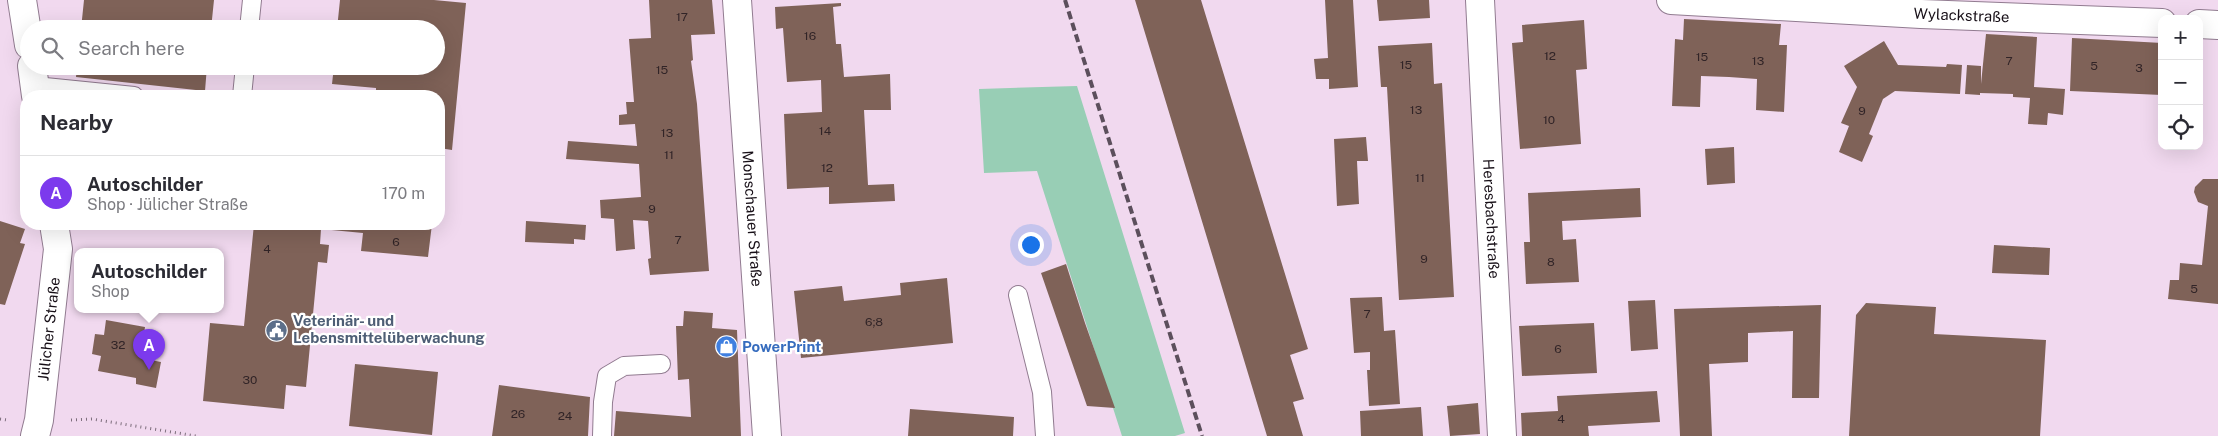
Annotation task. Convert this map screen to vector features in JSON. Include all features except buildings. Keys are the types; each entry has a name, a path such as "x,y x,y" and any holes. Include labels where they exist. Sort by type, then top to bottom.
{"street":[{"path":"22,0 25,20"},
{"name":"Monschauer Straße","path":"737,0 767,436"},
{"name":"Heresbachstraße","path":"1480,0 1502,436"},
{"name":"Wylackstraße","path":"1671,0 1920,7 2158,23"},
{"path":"2203,24 2218,25"},
{"name":"Jülicher Straße","path":"37,428 58,249 55,230"}],"lane":[{"path":"250,20 252,0"},
{"path":"243,90 244,75"},
{"path":"34,83 88,90"},
{"path":"1018,295 1042,392 1045,436"},
{"path":"602,436 603,402 607,376 624,366 661,364"}],"path":[{"path":"0,420 37,428 92,419 196,436"}],"green space":[{"path":"1077,86 1185,433 1175,436 1122,436 1037,171 984,173 979,89"}],"railway":[{"path":"1065,0 1202,436"}],"place":[{"name":"Veterinär- und Lebensmittelüberwachung","path":"277,330"},
{"name":"PowerPrint","path":"726,347"},
{"name":"Autoschilder","path":"149,370"}]}
